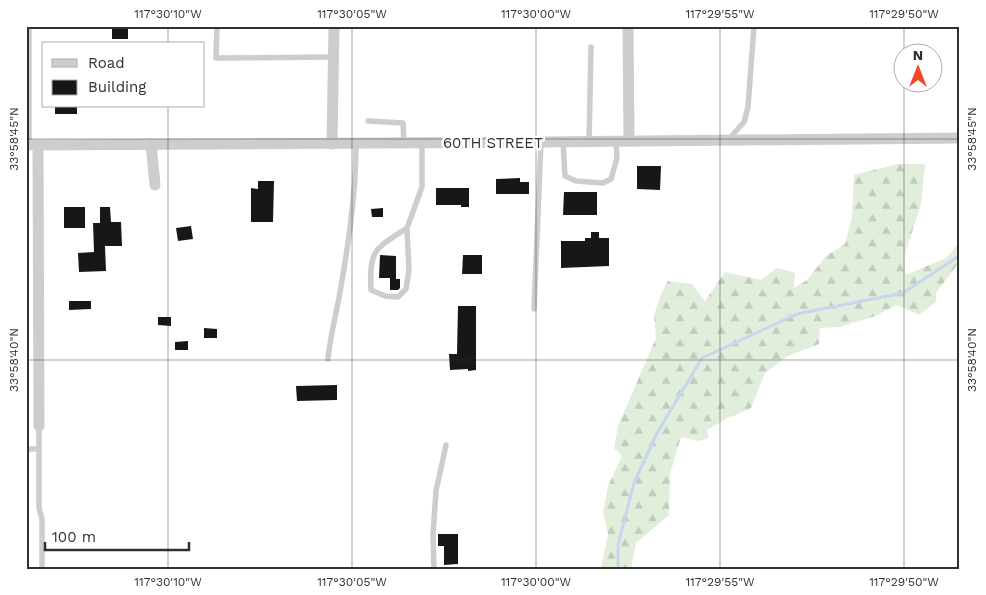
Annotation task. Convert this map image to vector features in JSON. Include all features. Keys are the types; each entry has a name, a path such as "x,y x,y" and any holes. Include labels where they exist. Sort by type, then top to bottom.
{"street":[{"path":"332,144 334,26"},
{"path":"628,26 630,142"},
{"name":"60TH STREET","path":"31,145 630,142 960,138"},
{"path":"151,144 155,185"},
{"path":"31,145 39,426"}],"lane":[{"path":"29,26 31,145"},
{"path":"217,26 216,58 333,57"},
{"path":"728,140 744,122 748,108 754,26"},
{"path":"589,142 591,47"},
{"path":"368,121 404,123 404,143"},
{"path":"534,309 541,142"},
{"path":"564,142 565,176 576,181 604,183 611,179 617,158 616,142"},
{"path":"407,228 377,249 372,257 371,290 385,296 398,297 406,289 409,270 407,228 422,187 422,143"},
{"path":"328,359 348,236 354,189 356,144"},
{"path":"39,426 39,508 42,519 42,569"},
{"path":"434,569 433,534 436,500 446,445"},
{"path":"26,449 38,449"}],"green space":[{"path":"898,164 925,164 921,204 905,254 905,275 946,258 960,242 960,261 936,293 936,302 919,315 897,305 873,317 839,327 820,328 819,344 788,356 765,373 751,408 707,430 709,438 699,441 681,437 670,474 669,515 636,543 631,569 601,569 608,534 603,512 608,486 622,456 614,448 618,426 656,338 654,315 668,281 692,284 705,301 725,272 761,280 777,268 795,273 794,288 807,280 826,256 845,244 852,217 854,175"}],"building":[{"path":"112,28 128,28 128,39 112,39"},
{"path":"55,108 77,108 77,114 55,114"},
{"path":"637,166 661,166 660,190 637,189"},
{"path":"520,178 520,182 529,182 529,194 496,194 496,179"},
{"path":"258,181 274,181 273,222 251,222 251,188 258,189"},
{"path":"436,188 469,188 469,207 461,207 461,205 436,205"},
{"path":"564,192 597,192 597,215 563,215"},
{"path":"64,207 85,207 85,228 64,228"},
{"path":"100,207 110,207 111,222 121,222 122,246 105,246 106,271 79,272 78,253 94,252 93,223 100,223"},
{"path":"383,208 383,217 372,217 371,209"},
{"path":"191,226 193,239 178,241 176,228"},
{"path":"591,232 599,232 599,238 609,238 609,266 561,268 561,241 585,241 585,238 591,238"},
{"path":"380,255 396,256 396,279 400,279 400,288 398,290 390,290 390,278 379,278"},
{"path":"463,255 482,255 482,274 462,274"},
{"path":"69,301 91,301 91,309 69,310"},
{"path":"458,306 476,306 476,370 450,370 449,354 457,354"},
{"path":"158,317 171,317 171,326 158,325"},
{"path":"204,328 217,329 217,338 204,338"},
{"path":"188,341 188,350 175,350 175,342"},
{"path":"337,385 337,400 297,401 296,386"},
{"path":"438,534 458,534 458,564 444,565 444,546 438,546"}],"waterway":[{"path":"618,569 618,545 634,483 657,433 702,358 797,314 903,293 960,254"}]}
